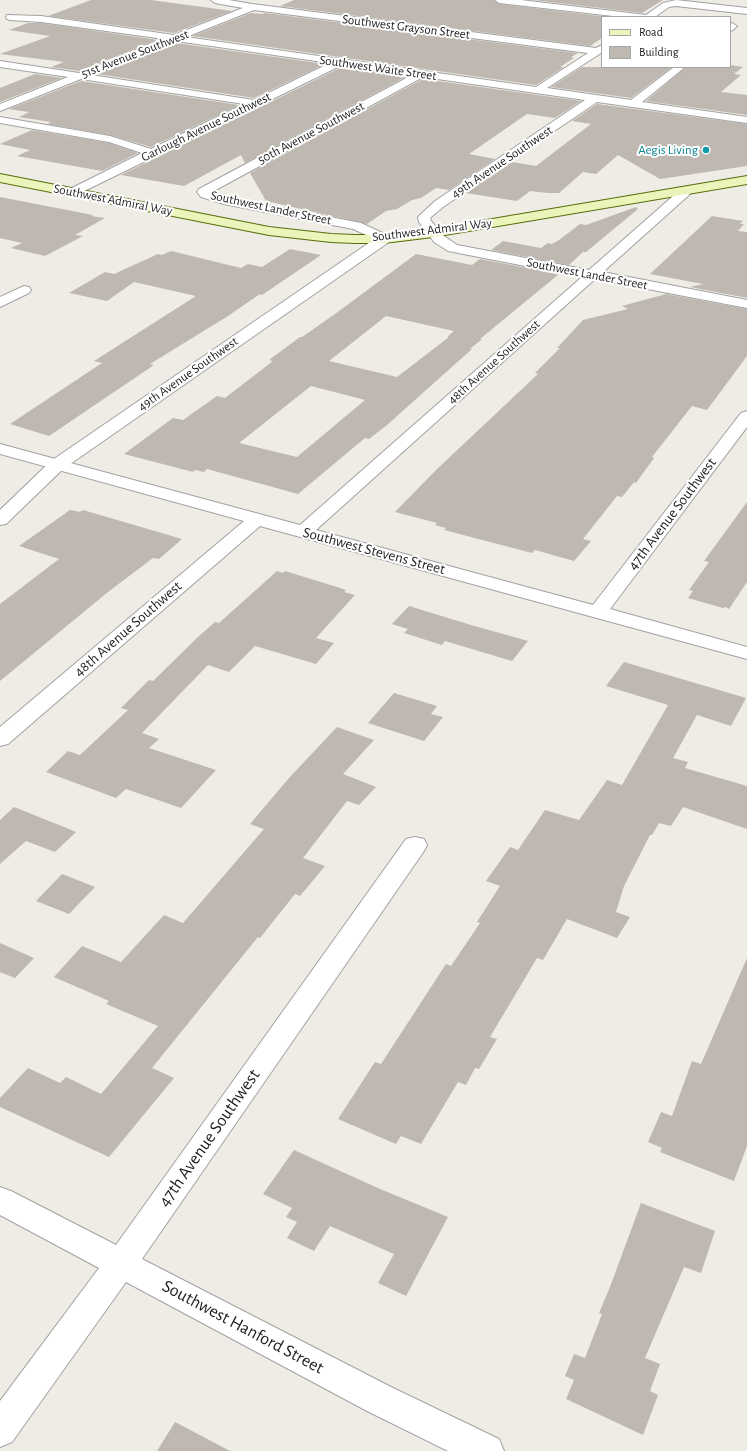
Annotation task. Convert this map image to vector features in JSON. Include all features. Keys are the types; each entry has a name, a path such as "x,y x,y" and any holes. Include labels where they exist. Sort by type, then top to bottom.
{"main road":[{"name":"Southwest Admiral Way","path":"0,178 269,231 331,238 384,239 433,233 685,192 747,180"}],"street":[{"name":"Southwest Grayson Street","path":"215,0 252,7 600,50"},
{"name":"51st Avenue Southwest","path":"0,108 269,0"},
{"path":"499,0 636,16"},
{"path":"650,16 666,5 676,4 747,11"},
{"name":"Southwest Waite Street","path":"10,17 41,19 747,120"},
{"path":"538,90 600,50"},
{"name":"Garlough Avenue Southwest","path":"74,192 151,153 340,62"},
{"path":"0,64 255,103"},
{"path":"633,104 679,68"},
{"name":"50th Avenue Southwest","path":"203,193 205,190 421,74"},
{"name":"49th Avenue Southwest","path":"433,233 424,218 429,212 595,98"},
{"path":"0,120 110,140 134,146 151,153"},
{"name":"48th Avenue Southwest","path":"304,531 685,192"},
{"name":"Southwest Lander Street","path":"203,193 224,200 356,226 373,232 384,239"},
{"name":"Southwest Lander Street","path":"433,233 452,248 747,304"},
{"name":"49th Avenue Southwest","path":"0,520 57,465 384,239"},
{"path":"0,304 24,290"},
{"name":"47th Avenue Southwest","path":"598,612 747,416"},
{"name":"Southwest Stevens Street","path":"0,449 747,653"},
{"name":"48th Avenue Southwest","path":"0,739 257,519"},
{"name":"47th Avenue Southwest","path":"0,1430 415,845"},
{"name":"Southwest Hanford Street","path":"0,1200 379,1399 486,1451"}],"building":[{"path":"91,0 151,0 232,11 174,33 48,16"},
{"path":"294,0 494,0 499,4 601,16 601,39 590,46 280,6"},
{"path":"534,0 663,0 642,13"},
{"path":"251,13 265,13 578,53 571,57 574,58 560,67 564,67 536,85 192,36"},
{"path":"28,23 41,23 158,40 79,71 51,67 64,62 0,54 50,36 9,30"},
{"path":"176,43 325,64 254,98 97,74"},
{"path":"731,65 743,67 734,74 741,75 721,92 747,95 747,115 646,101 685,68 731,68"},
{"path":"342,67 407,76 245,163 241,155 184,186 121,175"},
{"path":"582,67 671,68 631,98 551,87"},
{"path":"35,74 62,78 0,102 0,88"},
{"path":"423,79 581,101 555,118 527,114 469,154 495,159 449,190 436,188 421,198 412,200 397,209 386,211 367,224 266,201 250,173"},
{"path":"81,81 239,105 151,147 110,135 47,124 51,122 19,117 29,112 9,109"},
{"path":"597,104 747,124 747,166 660,179 618,155 596,174 583,172 559,193 530,191 517,201 466,193 512,162 536,166 591,124 572,121"},
{"path":"32,130 109,143 138,153 102,171 17,156 30,150 0,144"},
{"path":"0,197 105,218 75,235 83,236 45,256 11,248 22,243 0,238"},
{"path":"636,207 638,209 586,252 583,252 569,265 491,250 503,241 541,248 548,243 552,244 559,240 580,224 586,225"},
{"path":"712,216 743,221 740,224 744,224 738,231 747,232 747,298 690,287 703,284 650,274"},
{"path":"290,249 321,255 262,295 260,294 228,316 150,364 154,365 49,436 10,424 102,363 94,361 196,296 134,282 107,301 69,293 105,272 114,274 158,254 162,255 171,251 241,268 248,264 262,267"},
{"path":"416,254 472,265 480,259 559,274 480,339 482,339 387,425 369,439 365,438 298,494 207,469 204,472 195,470 193,472 124,454 173,418 183,420 217,396 225,398 273,361 269,360 335,314","holes":["386,316 454,331 447,337 449,337 397,377 329,361","311,386 365,400 297,457 239,443"]},
{"path":"666,294 747,309 747,356 707,410 692,406 652,457 654,458 636,483 634,482 622,497 617,496 583,539 591,541 574,561 535,550 532,553 444,530 446,528 435,525 437,523 395,512 437,469 538,374 535,373 560,348 557,348 583,320 628,309 622,306"},
{"path":"747,502 747,582 729,609 688,598 693,591 689,590 709,562 704,561"},
{"path":"70,510 80,512 83,510 182,539 159,559 153,558 108,592 0,681 0,604 59,559 19,546"},
{"path":"277,571 283,573 285,571 337,587 346,590 344,592 355,595 316,638 334,643 316,664 255,646 229,672 208,665 142,733 159,739 149,748 216,770 181,808 126,789 116,798 46,772 68,751 80,755 128,710 121,708 149,680 153,681 199,636 215,622 219,623"},
{"path":"409,606 528,641 512,661 445,641 442,645 404,633 408,629 392,624"},
{"path":"624,662 746,698 731,726 697,715 673,758 688,762 685,768 747,786 747,829 683,807 671,826 659,823 652,835 650,835 624,886 616,912 630,917 617,938 567,919 543,960 537,958 490,1037 497,1039 479,1069 475,1068 466,1085 458,1082 421,1144 401,1136 396,1144 338,1119 375,1062 381,1064 446,964 451,966 480,923 477,922 500,886 486,881 510,847 518,850 545,810 579,820 607,780 622,785 668,705 606,686"},
{"path":"394,693 437,706 431,714 443,717 424,741 368,723"},
{"path":"337,727 374,740 343,774 376,787 359,805 347,801 303,858 325,866 300,896 295,894 260,938 258,937 152,1068 174,1078 109,1157 0,1107 0,1098 28,1068 60,1083 66,1077 101,1094 158,1026 106,1004 109,1001 54,977 82,946 121,962 164,915 183,923 264,829 250,824 289,778"},
{"path":"14,807 76,832 55,852 26,841 0,864 0,820"},
{"path":"62,874 95,887 69,914 36,901"},
{"path":"0,943 34,958 15,978 0,972"},
{"path":"747,958 747,1146 734,1181 660,1152 662,1148 648,1142 661,1112 672,1116 692,1061 701,1064"},
{"path":"294,1150 380,1189 448,1217 406,1296 378,1283 394,1254 330,1226 314,1251 287,1238 297,1222 286,1217 292,1208 263,1194"},
{"path":"641,1203 715,1231 701,1273 684,1267 645,1358 660,1364 650,1391 658,1395 643,1435 566,1399 574,1380 565,1376 574,1354 585,1358 602,1314 599,1313"},
{"path":"175,1422 230,1451 157,1451"}],"place":[{"name":"Aegis Living","path":"706,150"}]}
